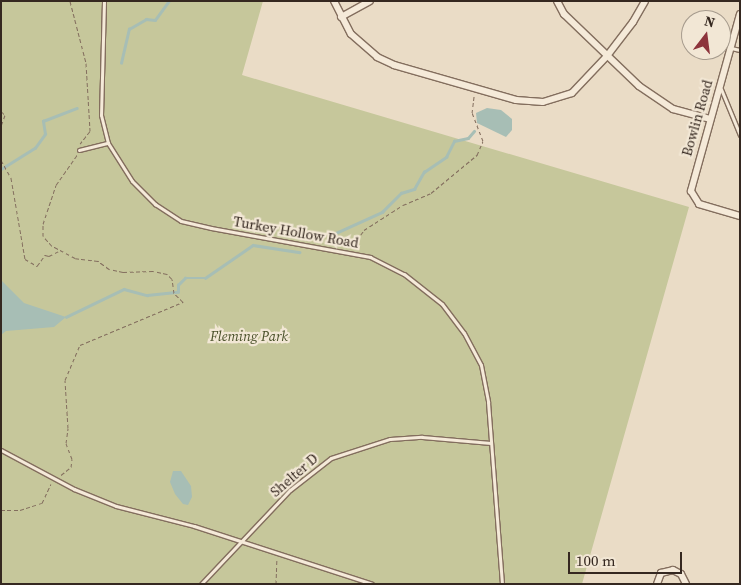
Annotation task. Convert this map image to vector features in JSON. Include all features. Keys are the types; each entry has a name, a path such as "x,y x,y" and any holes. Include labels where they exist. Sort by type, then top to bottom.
{"street":[{"path":"334,1 350,34 377,57 394,65 516,100 544,102 572,93 607,56 634,22 645,1"},
{"path":"341,17 370,1"},
{"path":"557,1 564,14 639,86 673,109 710,120"},
{"name":"Bowlin Road","path":"731,44 740,14"},
{"name":"Bowlin Road","path":"727,60 691,185 694,200 738,214"},
{"path":"657,584 661,573 673,570 681,574 686,584"}],"lane":[{"name":"Turkey Hollow Road","path":"104,1 101,115 108,143 132,181 156,204 181,221 357,254 404,274 442,304 464,333 481,365 491,443 502,584"},
{"path":"720,86 740,135"},
{"path":"79,150 108,143"},
{"name":"Shelter D","path":"201,584 310,472 355,448 390,439 422,437 491,443"},
{"path":"1,450 56,480 116,506 194,526 372,584"}],"path":[{"path":"1,510 20,510 42,504 51,482 56,480 70,467 72,459 66,443 65,380 80,345 183,302 174,293 172,279 166,274 154,270 123,272 109,269 98,261 75,258 43,236 44,224 56,185 90,131 86,63 70,1"},
{"path":"357,254 357,240 364,230 403,204 431,192 481,149 481,131 472,113 475,88"},
{"path":"1,110 5,115 1,126"},
{"path":"1,160 10,178 25,259 36,266 45,255 49,256 62,250"},
{"path":"276,584 277,553"}],"green space":[{"name":"Fleming Park","path":"1,1 263,1 242,75 689,207 582,584 1,584"}],"shaded area":[{"path":"487,108 501,110 512,119 512,130 506,137 477,123 476,113"},
{"path":"1,280 24,303 66,317 54,327 6,331 1,335"},
{"path":"173,471 181,471 191,486 192,497 188,505 183,504 175,494 170,482"}],"waterway":[{"path":"121,63 129,29 146,19 155,20 169,1"},
{"path":"1,169 35,148 45,134 43,121 77,108"},
{"path":"336,233 382,212 401,193 414,189 424,172 446,157 454,141 468,138 474,131"},
{"path":"66,317 124,289 147,295 178,292 178,285 185,278 205,278 253,245 299,252"}]}
